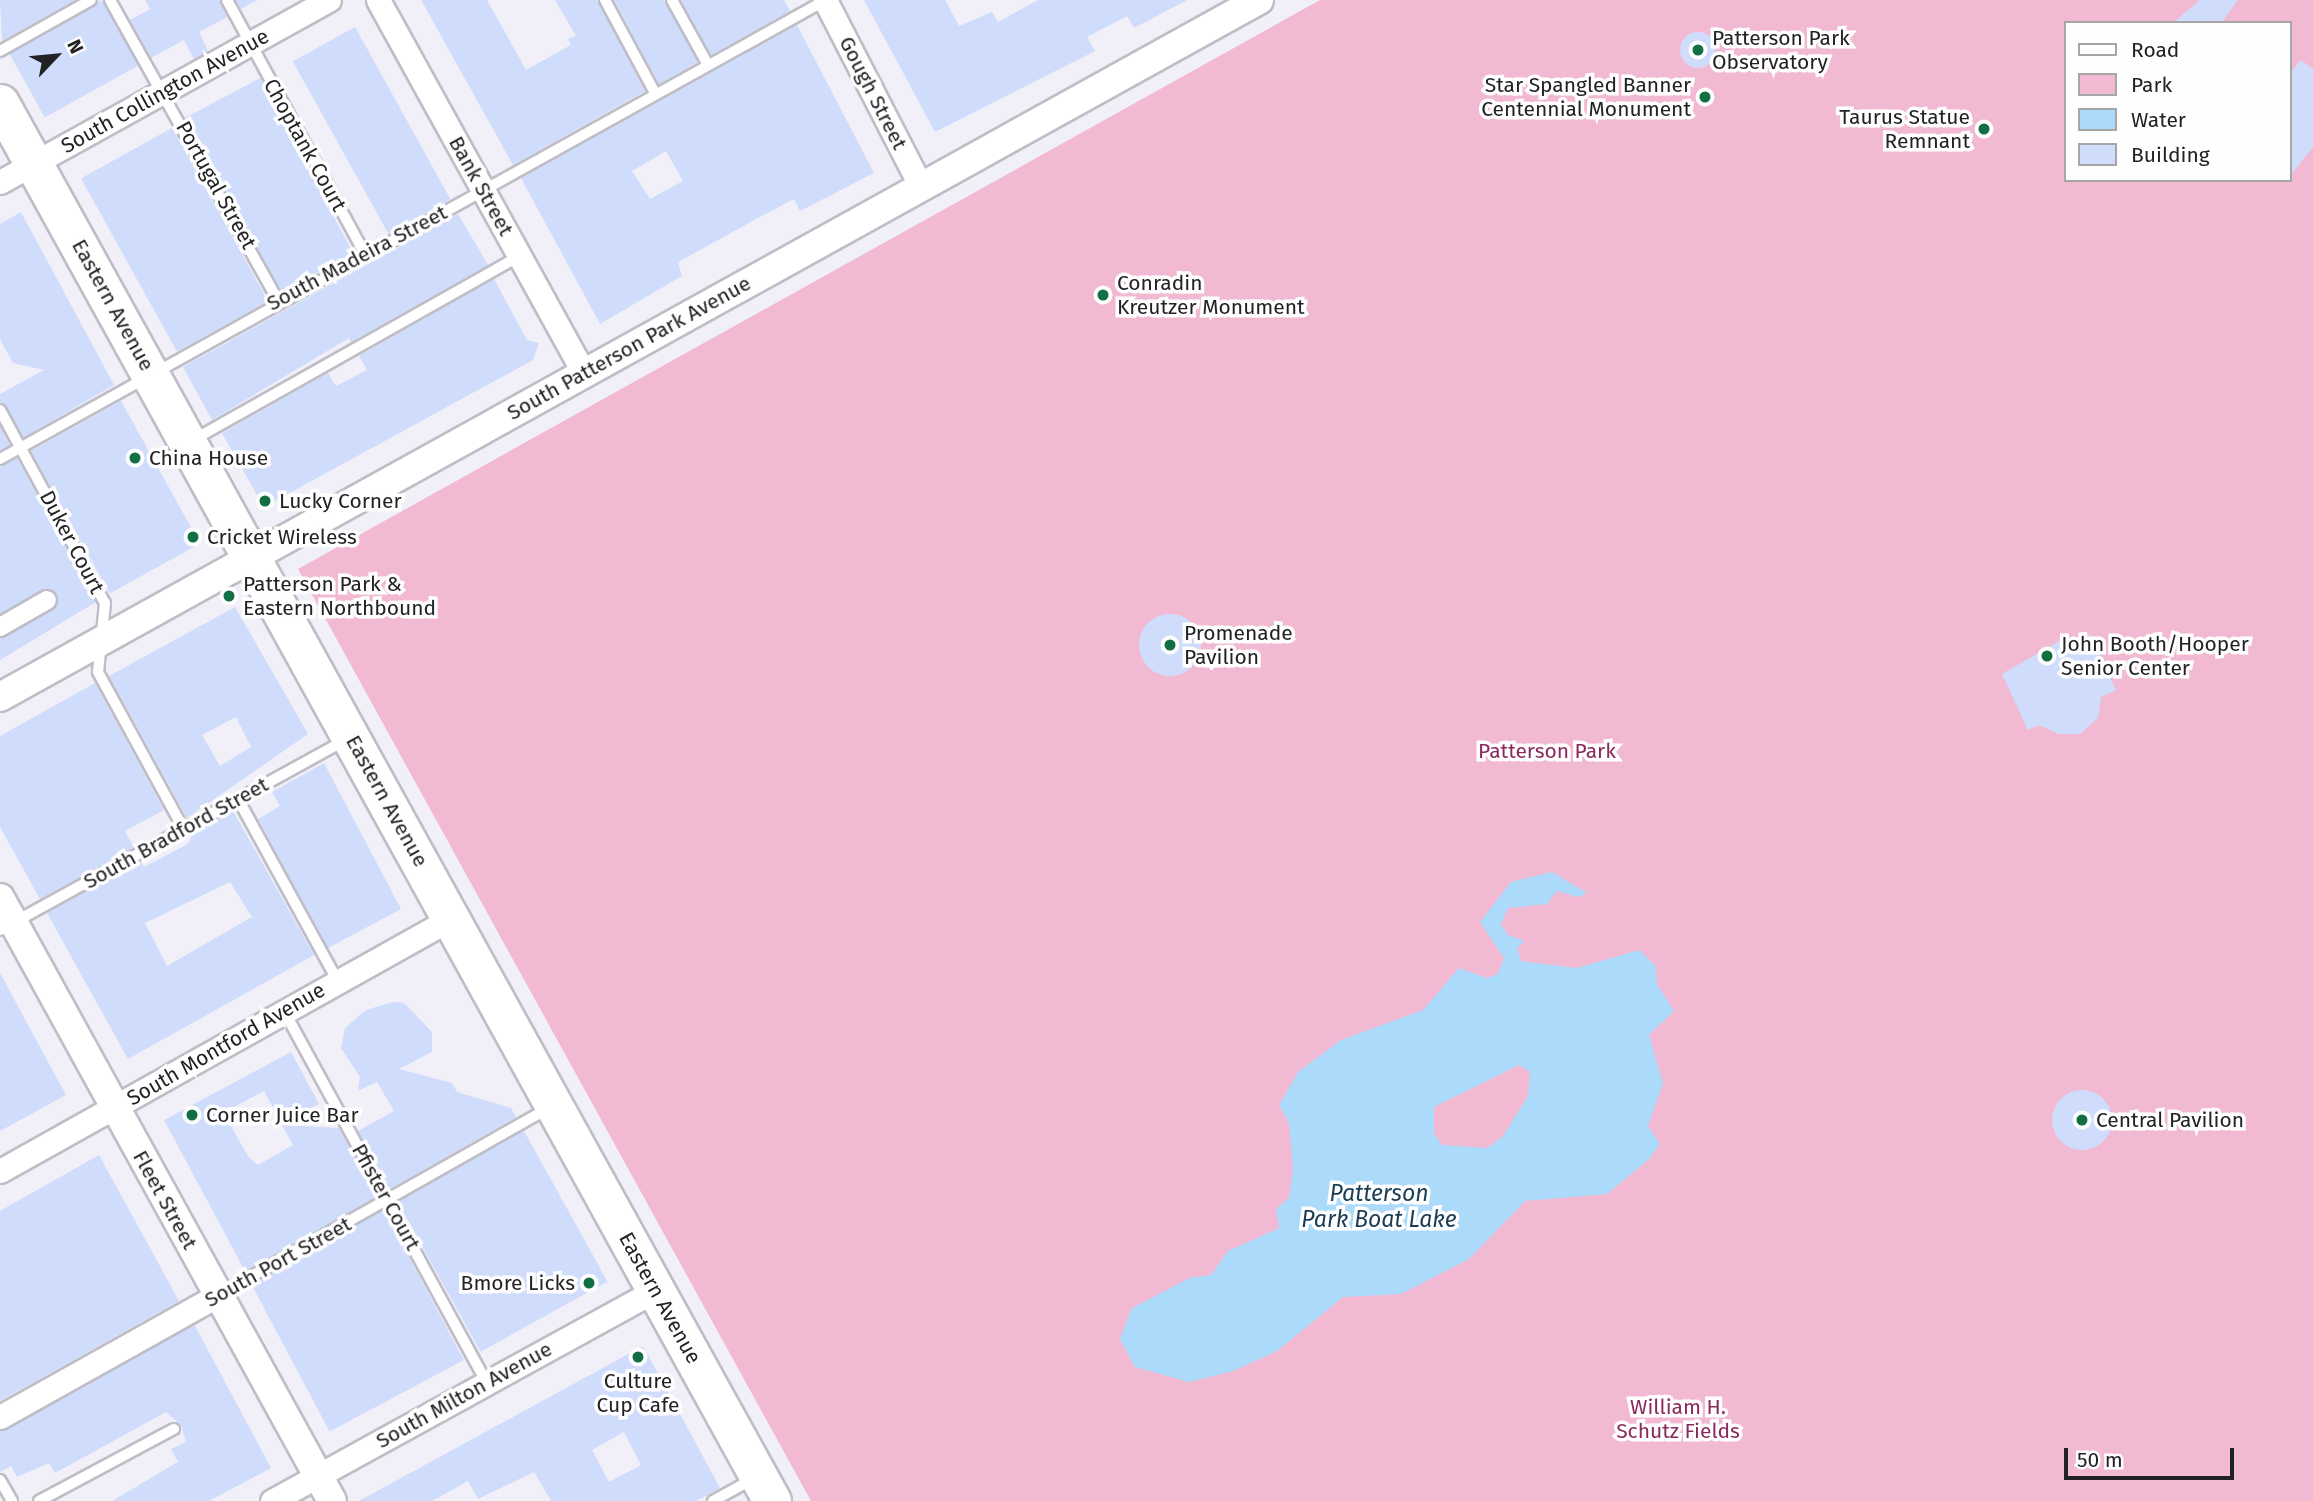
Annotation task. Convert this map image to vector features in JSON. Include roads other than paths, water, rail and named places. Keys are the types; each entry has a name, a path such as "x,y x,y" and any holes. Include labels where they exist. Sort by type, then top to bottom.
{"main road":[{"name":"Eastern Avenue","path":"0,103 253,555 765,1489"}],"street":[{"name":"South Collington Avenue","path":"0,182 329,0"},
{"name":"Bank Street","path":"378,0 584,373"},
{"name":"Gough Street","path":"826,0 921,187"},
{"name":"South Patterson Park Avenue","path":"0,697 1259,0"},
{"path":"0,626 47,600"},
{"name":"Fleet Street","path":"4,917 115,1108 332,1501"},
{"name":"South Montford Avenue","path":"0,1171 452,918"},
{"name":"South Milton Avenue","path":"272,1501 656,1290"},
{"name":"South Port Street","path":"0,1417 218,1295"}],"lane":[{"path":"0,51 91,0"},
{"name":"Portugal Street","path":"110,0 277,299"},
{"name":"Choptank Court","path":"227,0 364,253"},
{"path":"605,0 655,93"},
{"path":"671,0 708,65"},
{"name":"South Madeira Street","path":"0,459 277,299 484,192 655,93 826,0"},
{"path":"190,442 520,256"},
{"name":"Duker Court","path":"0,410 105,603 98,671 184,830"},
{"name":"South Bradford Street","path":"4,917 184,830 352,736"},
{"path":"237,799 337,981"},
{"name":"Pfister Court","path":"284,1011 487,1383"},
{"name":"South Port Street","path":"218,1295 555,1105"},
{"path":"38,1501 174,1429"},
{"path":"0,1480 12,1501"},
{"path":"713,1501 765,1489"}],"water":[{"name":"Patterson Park Boat Lake","path":"1552,872 1587,893 1579,897 1557,891 1547,904 1508,908 1501,924 1508,935 1525,941 1517,948 1521,961 1577,968 1639,950 1655,965 1657,984 1674,1011 1649,1035 1663,1083 1648,1126 1660,1144 1649,1159 1607,1194 1525,1201 1469,1259 1401,1294 1343,1297 1277,1351 1233,1371 1189,1382 1135,1367 1120,1339 1132,1308 1190,1278 1211,1275 1228,1251 1279,1228 1276,1209 1289,1198 1293,1169 1289,1123 1279,1105 1298,1072 1341,1040 1423,1010 1459,968 1487,978 1498,974 1504,958 1480,922 1511,882","holes":["1519,1065 1530,1072 1528,1096 1503,1136 1487,1148 1442,1145 1434,1134 1434,1107"]}],"place":[{"name":"Patterson Park Observatory","path":"1698,50"},
{"name":"Star Spangled Banner Centennial Monument","path":"1705,97"},
{"name":"Taurus Statue Remnant","path":"1984,129"},
{"name":"Conradin Kreutzer Monument","path":"1103,295"},
{"name":"China House","path":"135,458"},
{"name":"Lucky Corner","path":"265,501"},
{"name":"Cricket Wireless","path":"193,537"},
{"name":"Patterson Park & Eastern Northbound","path":"229,596"},
{"name":"Promenade Pavilion","path":"1170,645"},
{"name":"John Booth/Hooper Senior Center","path":"2047,656"},
{"name":"Corner Juice Bar","path":"192,1115"},
{"name":"Central Pavilion","path":"2082,1120"},
{"name":"Bmore Licks","path":"589,1283"},
{"name":"Culture Cup Cafe","path":"638,1357"}],"park label":[{"name":"Patterson Park","path":"1547,751"},
{"name":"William H. Schutz Fields","path":"1678,1419"}]}
